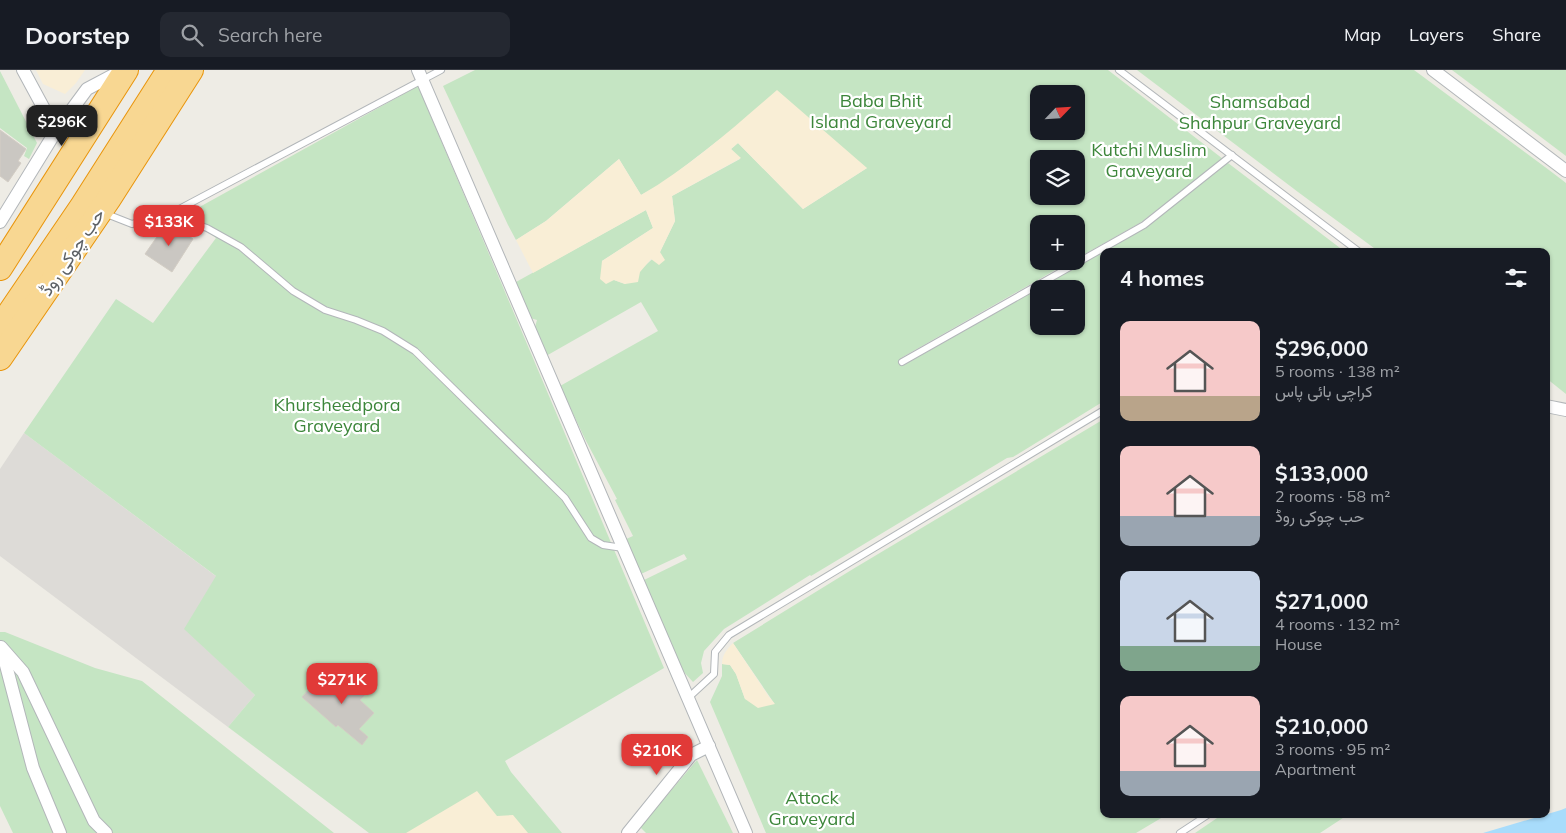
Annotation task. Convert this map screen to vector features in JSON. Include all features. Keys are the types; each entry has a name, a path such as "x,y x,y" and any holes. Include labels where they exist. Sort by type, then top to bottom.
{"highway":[{"path":"0,268 125,70"},
{"path":"0,327 169,70"},
{"name":"حب چوکی روڈ","path":"0,358 101,211 192,70"}],"street":[{"path":"23,70 56,131"},
{"path":"0,222 56,131 87,89 125,70"},
{"path":"1433,70 1566,170"},
{"path":"420,75 746,833"},
{"path":"1550,407 1566,410"},
{"path":"1,646 33,768 60,833"},
{"path":"1,646 23,672 94,821 106,833"},
{"path":"628,833 691,755 709,746"}],"lane":[{"path":"101,211 132,224 168,215 420,75 441,70"},
{"path":"1120,70 1354,248"},
{"path":"1103,248 1144,225 1232,155"},
{"path":"168,215 207,228 241,247 293,291 325,310 356,320 383,332 416,351 565,498 591,538 603,545 623,548"},
{"path":"902,362 1100,250"},
{"path":"688,698 714,674 715,652 729,635 1100,412"},
{"path":"1180,833 1203,818"}],"shaded area":[{"path":"24,433 217,577 185,629 255,695 228,727 0,556 0,469"}],"green space":[{"path":"475,70 1108,70 1223,159 1140,223 1085,254 1085,215 1030,215 1030,270 1055,270 1038,280 1030,280 1030,284 901,358 904,365 1030,293 1030,335 1085,335 1085,280 1053,280 1071,270 1085,270 1085,262 1100,253 1100,403 1013,457 1007,458 810,575 724,629 704,651 701,663 703,673 693,682 682,670 644,580 687,559 684,554 641,574 624,540 633,536 615,500 617,499 585,439 560,386 658,331 641,302 546,356 535,327 537,320 530,318 516,282 646,210 653,228 602,261 614,280 625,284 660,252 675,221 672,196 740,159 731,149 738,143 803,209 867,168 720,139 663,183 641,195 619,159 546,221 516,240 443,86"},
{"name":"Shamsabad Shahpur Graveyard","path":"1137,70 1414,70 1549,170 1566,183 1566,394 1550,381 1550,248 1374,248"},
{"path":"1452,70 1566,70 1566,156"},
{"path":"0,71 37,143 29,159 24,156 27,148 0,128"},
{"name":"Khursheedpora Graveyard","path":"418,86 664,668 505,761 511,772 562,833 369,833 228,727 255,695 184,629 216,576 24,433 116,299 153,323 216,238 185,215"},
{"path":"1228,163 1340,248 1110,248 1147,227"},
{"name":"Attock Graveyard","path":"1100,421 1100,818 1161,818 1136,833 766,833 710,702 722,676 722,664 730,665 736,674 745,699 774,703 733,643"},
{"path":"0,632 5,632 95,668 142,681 334,833 13,833 0,806"},
{"path":"697,760 733,833 646,833 640,827"},
{"path":"1217,818 1343,818 1320,833 1195,833"}],"sand":[{"path":"36,70 85,70 65,94 43,84"},
{"path":"777,90 867,168 803,209 738,143 731,149 741,158 672,196 675,221 660,252 665,260 659,265 651,259 640,272 638,282 625,284 614,280 606,284 600,279 602,261 653,228 646,210 533,273 516,240 546,221 619,159 641,195 695,159"},
{"path":"733,643 775,704 758,708 745,699 736,674 730,665 722,664 725,652"},
{"path":"477,791 497,816 513,815 528,833 406,833"}],"water":[{"path":"1566,808 1566,833 1483,833 1534,818 1550,818 1550,813"}],"building":[{"path":"0,130 26,149 18,161 21,163 8,182 0,176"},
{"path":"168,221 193,239 172,272 145,254"},
{"path":"356,674 372,688 360,700 374,713 359,729 368,737 362,745 338,725 336,727 302,697 318,679 322,683 328,677 341,690"}],"park label":[{"name":"Baba Bhit Island Graveyard","path":"881,110"},
{"name":"Kutchi Muslim Graveyard","path":"1149,159"}]}
